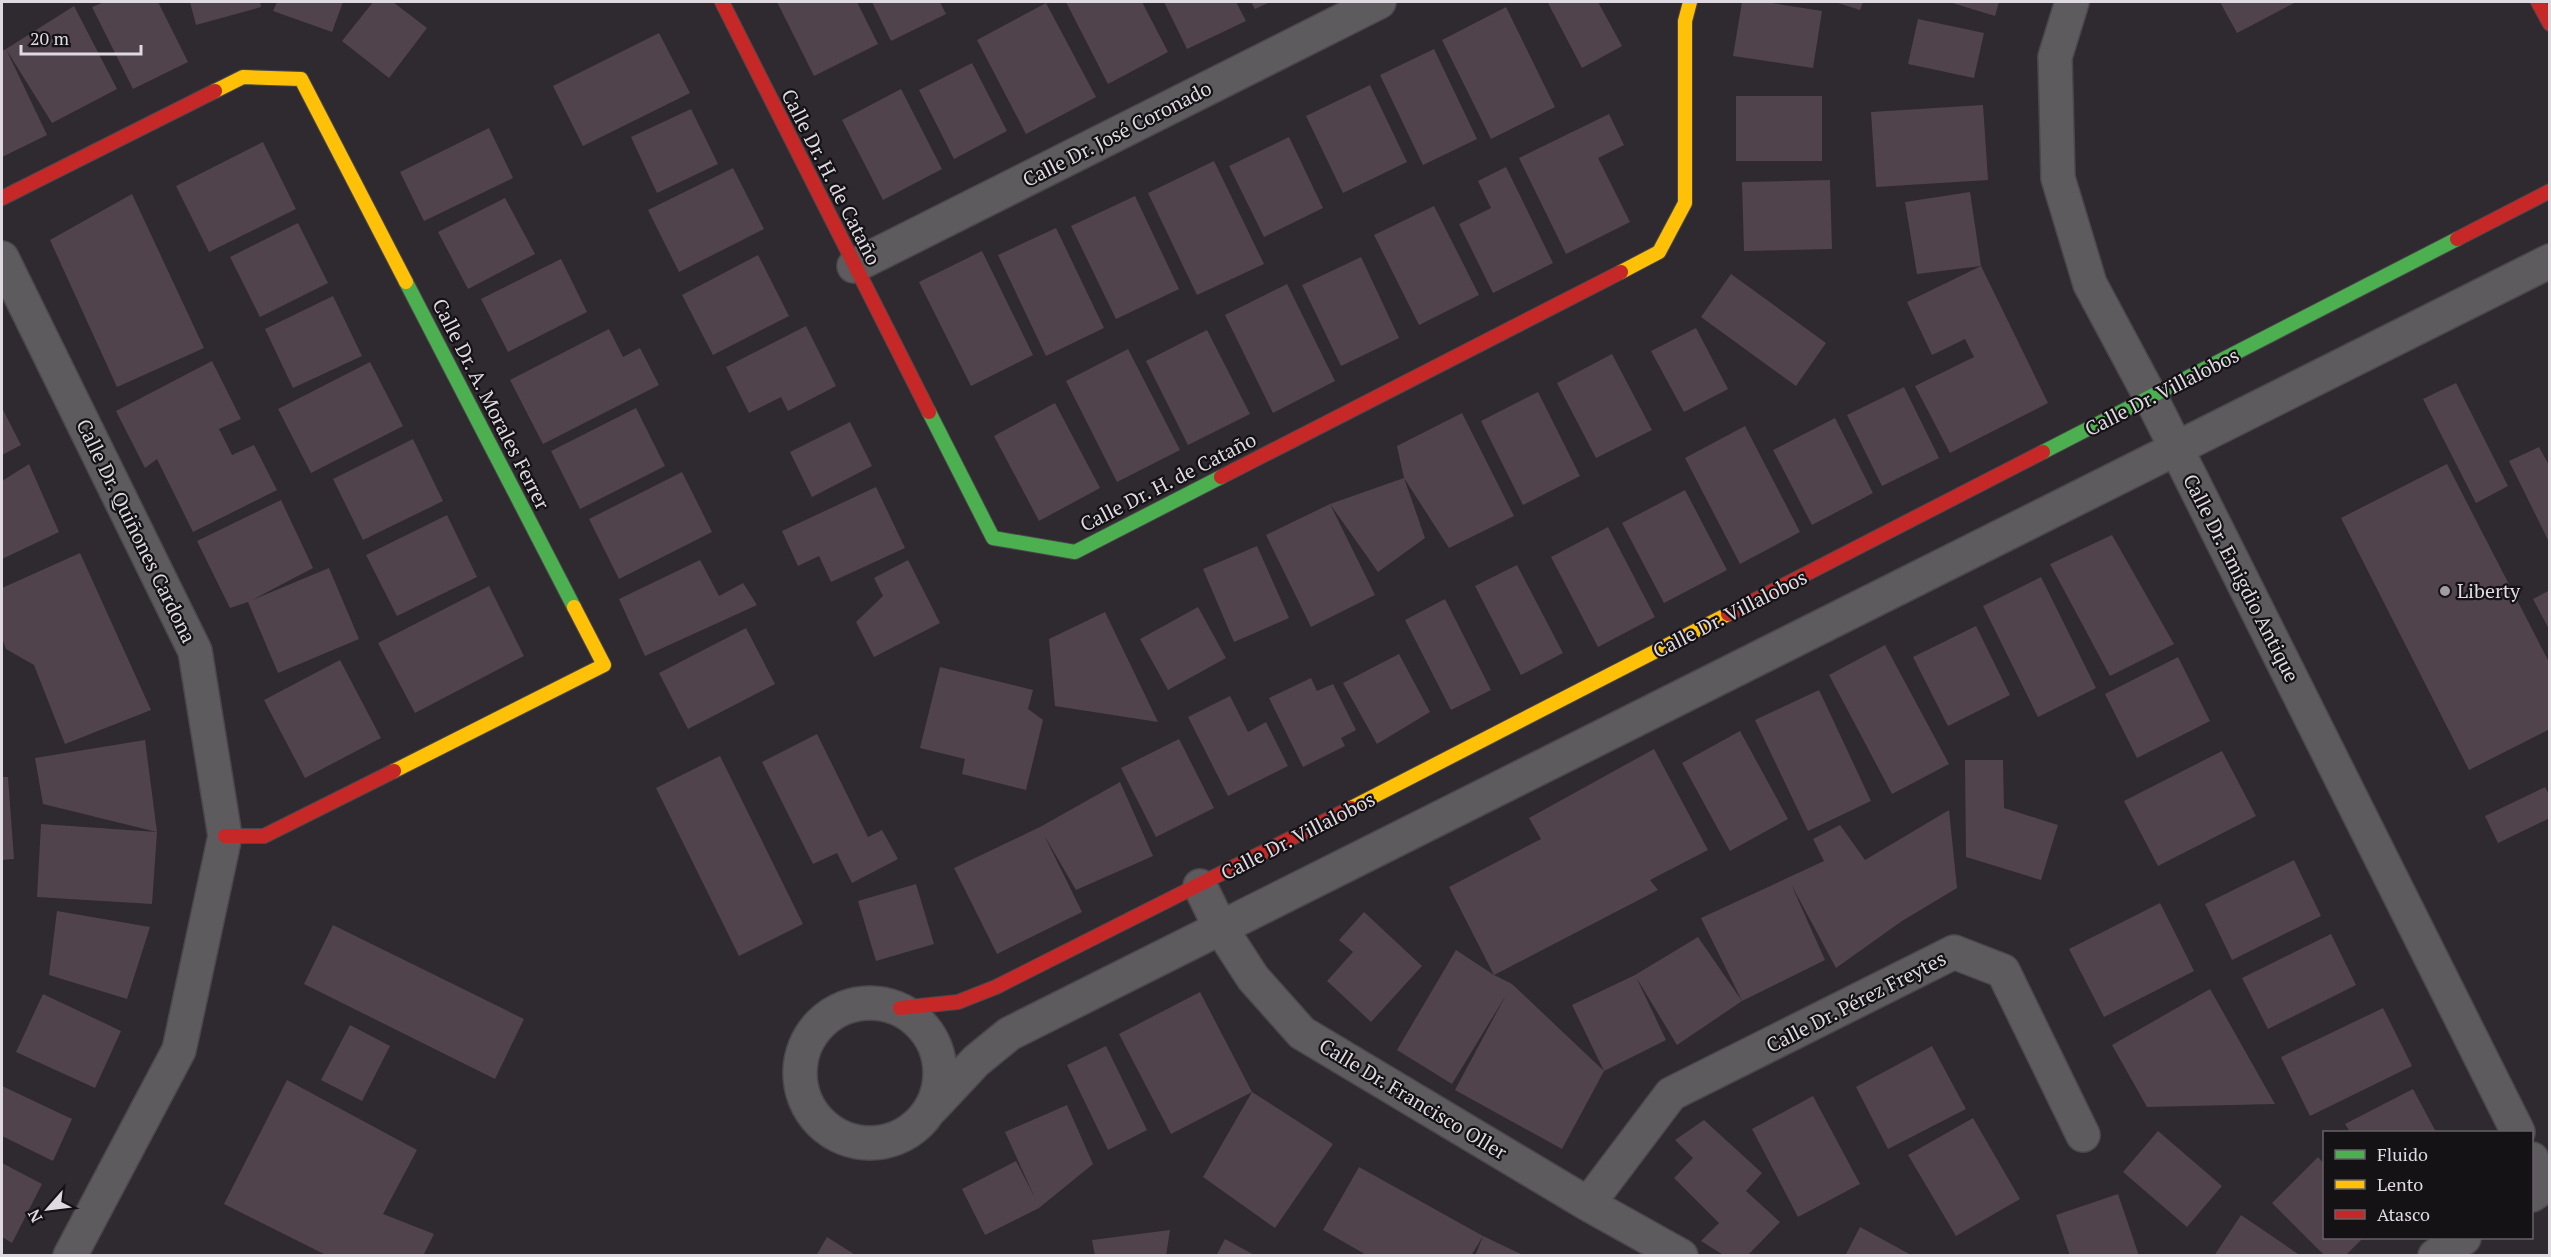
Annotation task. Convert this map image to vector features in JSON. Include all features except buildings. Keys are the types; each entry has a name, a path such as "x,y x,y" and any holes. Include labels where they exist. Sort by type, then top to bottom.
{"street":[{"name":"Calle Dr. H. de Cataño","path":"722,2 993,538 1075,552 1659,252 1685,203 1685,21 1690,2"},
{"name":"Calle Dr. José Coronado","path":"854,266 1379,2"},
{"name":"Calle Dr. Emigdio Antique","path":"2072,2 2055,57 2058,178 2091,284 2151,398 2518,1131"},
{"path":"2538,2 2550,24"},
{"name":"Calle Dr. A. Morales Ferrer","path":"2,198 243,77 301,80 604,665 264,836 225,836"},
{"name":"Calle Dr. Villalobos","path":"900,1008 958,1002 996,987 1200,886 2550,191"},
{"name":"Calle Dr. Quiñones Cardona","path":"2,258 195,651 225,836 179,1050 70,1256"},
{"path":"932,1108 940,1086 940,1062 933,1040 919,1021 900,1008 878,1002 854,1003 833,1012 815,1027 804,1047 799,1070 802,1094 813,1115 830,1131 851,1141 874,1143 897,1138 917,1126 976,1061 1009,1034 2550,261"},
{"name":"Calle Dr. Francisco Oller","path":"1200,886 1220,927 1253,978 1302,1033 1588,1204 1681,1256"},
{"name":"Calle Dr. Pérez Freytes","path":"1588,1204 1671,1094 1954,952 2003,971 2083,1135"},
{"path":"2435,1256 2462,1239"}],"traffic: fast":[{"path":"2043,452 2457,239"},
{"path":"406,282 574,607"},
{"path":"929,412 993,538 1075,552 1221,477"}],"traffic: slow":[{"path":"1621,272 1659,252 1685,203 1685,21 1690,2"},
{"path":"215,91 243,77 301,79 406,282"},
{"path":"394,771 604,665 574,607"},
{"path":"1351,808 1728,614"}],"traffic: jam":[{"path":"722,2 929,412"},
{"path":"2538,2 2550,24"},
{"path":"2,198 215,91"},
{"path":"2457,239 2550,191"},
{"path":"1221,477 1621,272"},
{"path":"1728,614 2043,452"},
{"path":"225,836 264,836 394,771"},
{"path":"900,1008 958,1002 996,987 1351,808"}],"place":[{"name":"Liberty","path":"2445,591"}]}
